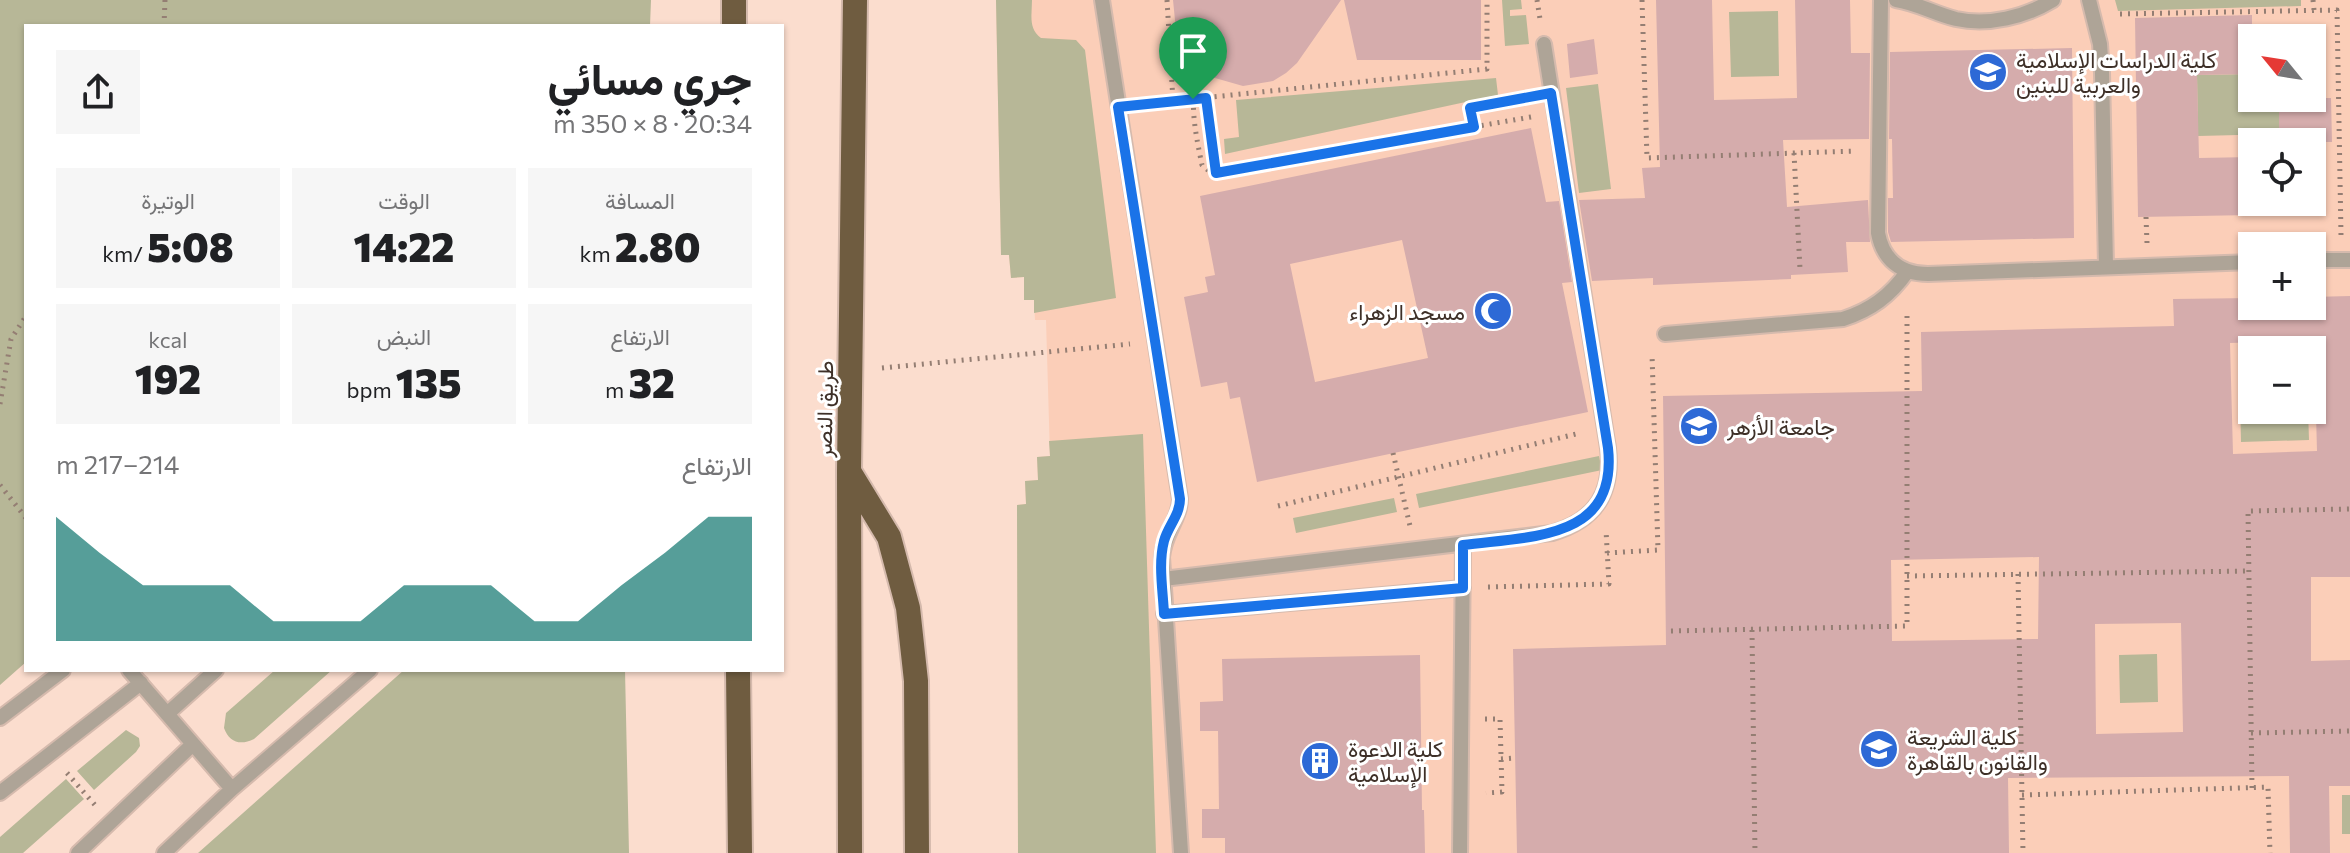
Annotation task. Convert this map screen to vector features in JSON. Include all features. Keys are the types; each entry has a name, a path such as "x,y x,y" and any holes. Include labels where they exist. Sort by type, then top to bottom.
{"highway":[{"path":"734,0 734,24"},
{"name":"طريق النصر","path":"855,0 849,471 889,537 908,608 916,681 917,853"},
{"path":"849,471 850,853"},
{"path":"738,672 740,853"}],"lane":[{"path":"1102,0 1180,499 1178,514 1169,528 1163,547 1163,579 1181,853"},
{"path":"1881,0 1880,243 1891,261 1907,272 1928,274 2238,262"},
{"path":"1896,0 1972,21 2023,16 2053,0"},
{"path":"2092,7 2102,73 2106,266"},
{"path":"1163,579 1552,533 1577,524 1598,503 1609,476 1608,448 1544,44"},
{"path":"1665,334 1843,319 1859,314 1886,297 1907,272"},
{"path":"1460,853 1463,545"},
{"path":"1164,614 1463,588"},
{"path":"0,718 60,672"},
{"path":"131,672 232,789"},
{"path":"167,714 214,672"},
{"path":"164,853 232,789 368,672"},
{"path":"0,793 141,683"},
{"path":"78,853 193,744"}],"path":[{"path":"164,24 165,0"},
{"path":"1167,0 1173,101"},
{"path":"1118,107 1487,69 1487,0"},
{"path":"1642,0 1647,158 1879,150"},
{"path":"2313,0 2314,10"},
{"path":"2092,7 2337,10 2346,260"},
{"path":"1203,70 1195,80 1193,99 1202,165 1216,173 1530,117"},
{"path":"1474,127 1470,108 1551,93"},
{"path":"1206,98 1216,173"},
{"path":"1794,153 1800,269"},
{"path":"2146,217 2147,232"},
{"path":"1671,631 1907,626 1907,272"},
{"path":"0,404 11,339 24,319"},
{"path":"852,371 1155,342"},
{"path":"1607,553 1658,550 1653,382"},
{"path":"1278,506 1577,434"},
{"path":"1393,453 1407,512"},
{"path":"0,485 24,515"},
{"path":"2252,788 2248,511 2350,509"},
{"path":"1463,588 1609,584 1607,540"},
{"path":"1907,576 2248,571"},
{"path":"2018,574 2023,853"},
{"path":"1752,630 1755,853"},
{"path":"1500,719 1502,792"},
{"path":"2251,733 2350,731"},
{"path":"51,755 110,822"},
{"path":"1501,759 1515,758"},
{"path":"2022,795 2268,787 2270,853"}],"shaded area":[{"name":"جامعة الأزهر","path":"996,0 2350,0 2350,853 1018,853 1017,505 1026,504 1025,481 1038,480 1037,457 1050,456 1046,320 1035,320 1034,300 1024,300 1024,277 1011,278 1009,255 1001,255"}],"green space":[{"path":"0,0 651,0 650,24 24,24 24,664 0,685"},
{"path":"996,0 1032,0 1034,30 1041,38 1076,40 1085,50 1116,298 1034,313 1034,300 1024,300 1024,277 1011,278 1009,255 1001,255"},
{"path":"1502,0 1521,0 1522,9 1510,10 1510,16 1526,15 1529,44 1505,46"},
{"path":"2115,0 2301,0 2301,6 2118,11"},
{"path":"1778,11 1779,76 1731,77 1729,12"},
{"path":"2238,74 2238,112 2279,112 2279,128 2238,128 2238,135 2198,136 2197,75"},
{"path":"1496,78 1498,95 1225,154 1224,139 1239,137 1236,100"},
{"path":"1598,84 1611,189 1579,193 1566,88"},
{"path":"2241,424 2308,424 2309,440 2241,442"},
{"path":"1143,434 1156,853 1018,853 1017,505 1026,504 1025,481 1038,480 1037,457 1050,456 1049,441"},
{"path":"1599,456 1602,470 1419,508 1416,494"},
{"path":"1394,498 1397,512 1296,533 1293,518"},
{"path":"2157,654 2158,702 2120,703 2119,655"},
{"path":"273,672 330,672 254,739 240,742 232,739 224,728 226,713"},
{"path":"402,672 625,672 629,853 198,853"},
{"path":"126,730 139,738 140,746 94,790 77,771"},
{"path":"66,779 84,799 23,853 0,853 0,837"},
{"path":"2342,795 2350,795 2350,834 2342,834"}],"building":[{"path":"1173,0 1341,0 1297,63 1286,73 1273,81 1243,86 1215,78 1190,59 1176,30"},
{"path":"1344,0 1481,0 1481,60 1357,60"},
{"path":"1656,0 1712,0 1714,100 1797,98 1795,0 1850,0 1851,53 1870,53 1869,139 1783,140 1787,207 1868,200 1870,242 1846,242 1848,272 1791,275 1791,279 1653,285 1653,278 1592,281 1579,200 1645,198 1642,168 1660,167"},
{"path":"2252,15 2252,24 2238,24 2238,74 2197,75 2199,158 2238,157 2238,215 2138,217 2135,18"},
{"path":"1594,39 1598,74 1570,78 1567,44"},
{"path":"2072,48 2074,238 1891,242 1888,232 1888,198 1893,198 1892,139 1889,139 1890,52"},
{"path":"2326,98 2331,98 2332,142 2326,142 2326,128 2279,128 2279,112 2326,112"},
{"name":"مسجد الزهراء","path":"1531,128 1546,202 1559,201 1572,282 1562,283 1588,412 1257,482 1240,397 1230,399 1227,382 1201,387 1184,297 1208,292 1205,277 1215,275 1200,196","holes":["1402,240 1428,358 1315,382 1290,264"]},
{"path":"2350,296 2350,577 2311,577 2311,661 2350,660 2350,786 2329,786 2330,853 2290,853 2289,776 2008,778 2009,853 1517,853 1513,649 1666,645 1663,396 1922,391 1921,332 2174,326 2173,299 2238,298 2238,320 2326,320 2326,297","holes":["2039,557 2038,639 1892,641 1891,560","2181,623 2183,732 2096,734 2095,624"]},
{"name":"كلية الدعوة الإسلامية","path":"1420,655 1425,853 1225,853 1225,838 1202,838 1202,809 1219,809 1218,731 1200,731 1200,702 1223,701 1222,659"}],"place":[{"name":"كلية الدراسات الإسلامية والعربية للبنين","path":"1988,72"},
{"name":"مسجد الزهراء","path":"1493,311"},
{"name":"جامعة الأزهر","path":"1699,426"},
{"name":"كلية الشريعة والقانون بالقاهرة","path":"1879,749"},
{"name":"كلية الدعوة الإسلامية","path":"1320,761"}],"route":[{"path":"1551,93 1610,461 1605,491 1589,515 1577,524 1552,533 1463,545 1463,588 1164,614 1163,547 1169,528 1178,514 1180,499 1118,107 1193,99 1206,98 1216,173 1474,127 1470,108 1551,93"}]}
